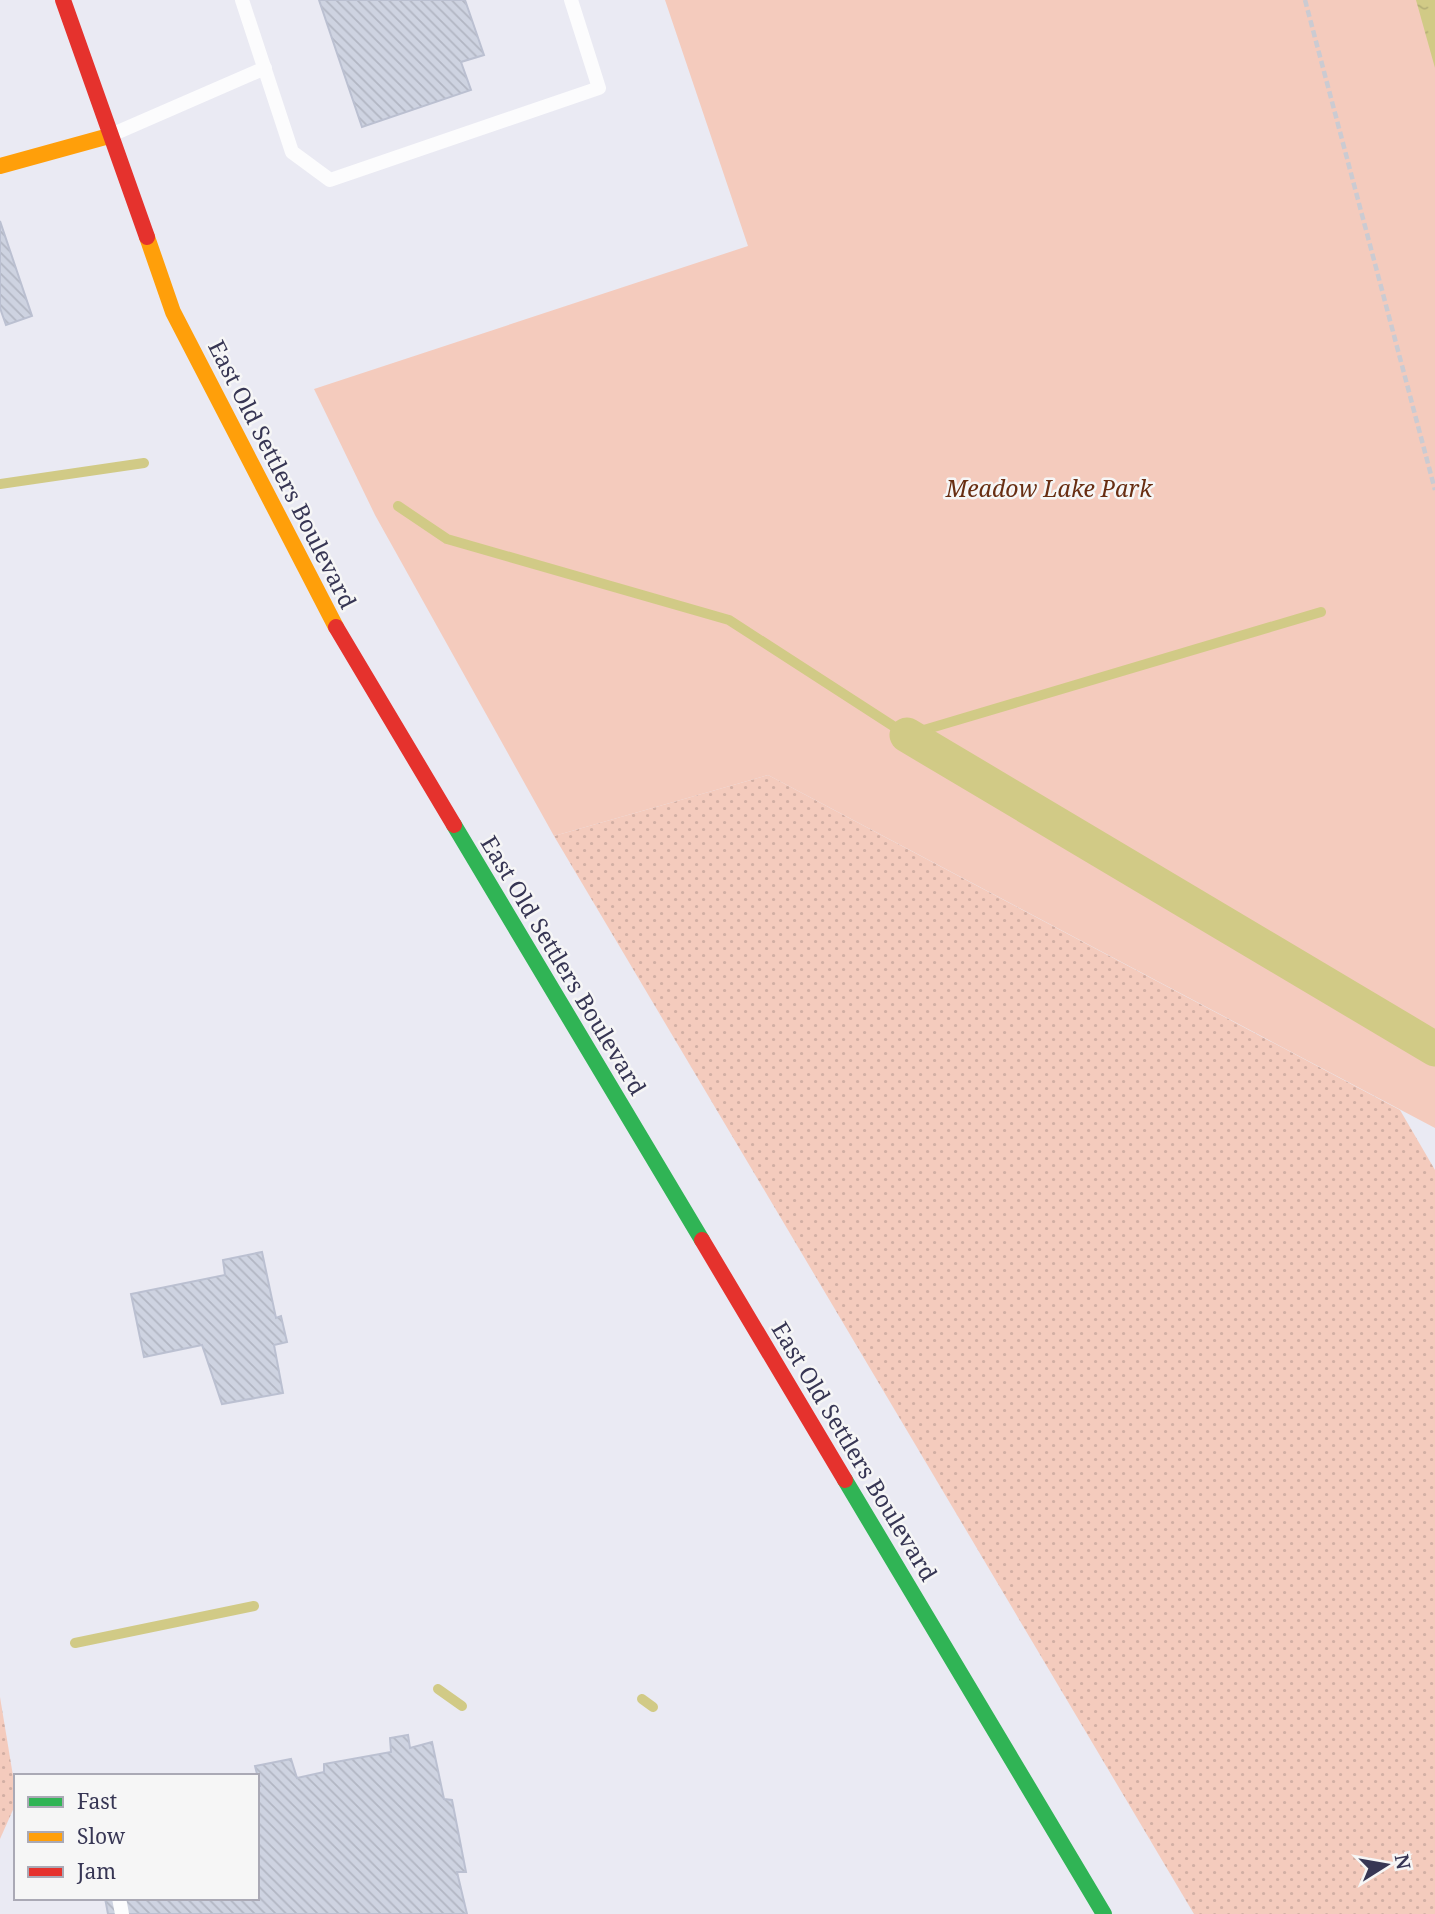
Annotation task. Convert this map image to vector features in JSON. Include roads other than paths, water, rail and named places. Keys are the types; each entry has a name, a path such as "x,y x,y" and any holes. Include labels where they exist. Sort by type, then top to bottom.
{"main road":[{"name":"East Old Settlers Boulevard","path":"63,0 173,312 340,634 1104,1914"},
{"path":"0,166 110,135"}],"lane":[{"path":"242,0 292,152 330,180 599,89 571,0"},
{"path":"110,135 265,68"}],"water":[{"path":"1416,0 1435,0 1435,68"}],"waterway":[{"path":"0,484 144,463"},
{"path":"398,506 447,539 729,620 907,735 1321,612"},
{"path":"907,735 1435,1049"},
{"path":"75,1643 254,1606"},
{"path":"438,1689 462,1706"},
{"path":"642,1699 653,1707"}],"park label":[{"name":"Meadow Lake Park","path":"1049,488"}]}
